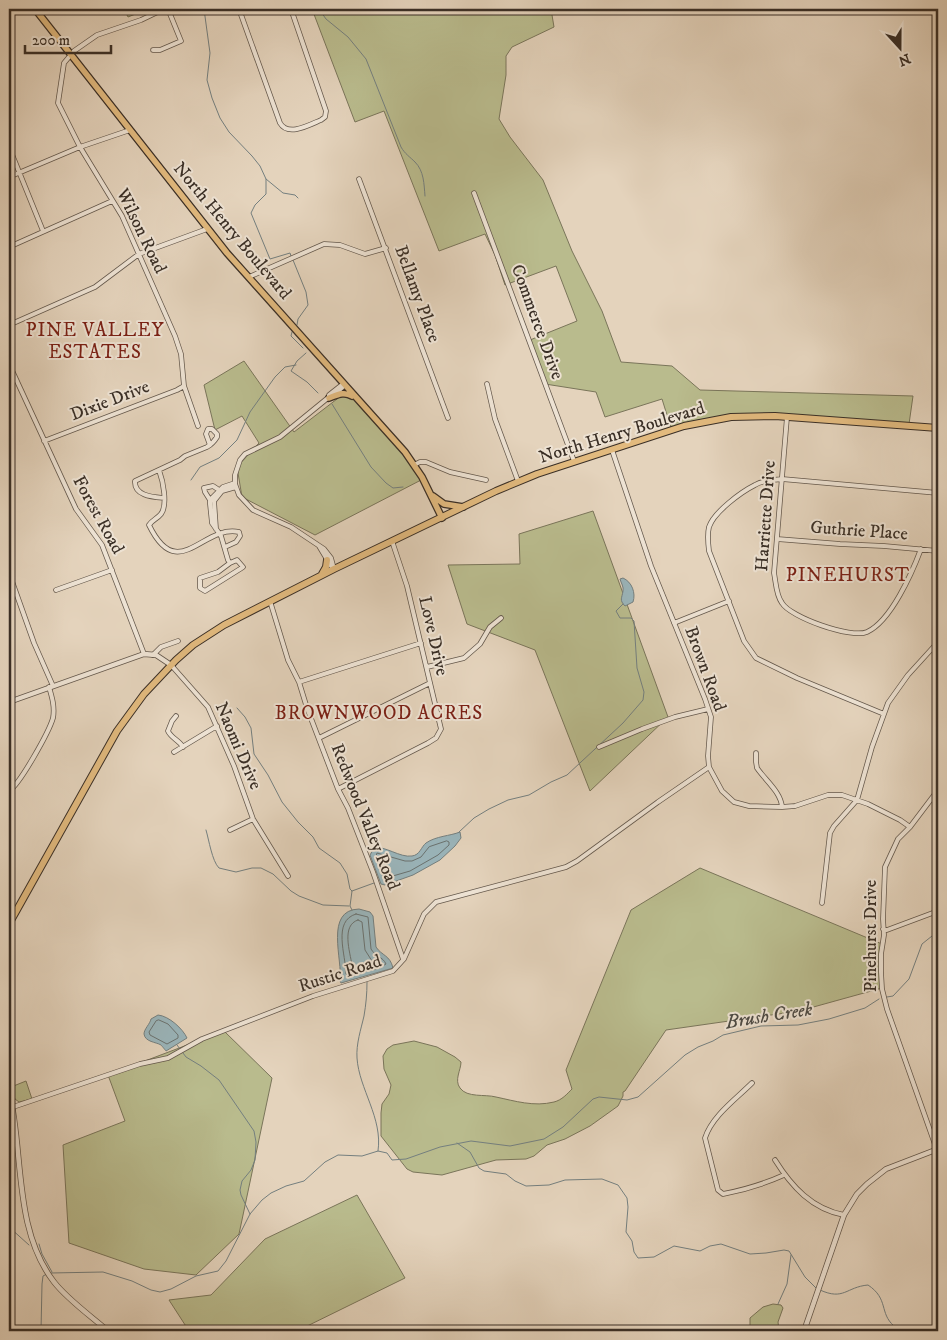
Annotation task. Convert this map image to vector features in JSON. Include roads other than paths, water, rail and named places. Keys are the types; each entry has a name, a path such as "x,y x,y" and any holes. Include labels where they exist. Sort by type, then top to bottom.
{"highway":[{"name":"North Henry Boulevard","path":"442,518 518,481 664,432 704,422 743,416 787,417 938,428"},
{"path":"9,924 117,731 141,698 171,665 187,650 233,620 334,569 442,518"},
{"path":"320,576 326,567 327,560"}],"main road":[{"name":"North Henry Boulevard","path":"35,9 207,229 414,465 442,518"},
{"path":"329,398 348,393 356,398"},
{"path":"430,493 444,504 463,507"}],"street":[{"path":"70,54 97,36 141,20 164,9"},
{"path":"153,50 160,50 181,41 168,9"},
{"path":"239,9 280,123 284,128 290,130 321,120 326,112 291,9"},
{"name":"Wilson Road","path":"70,54 64,63 58,103 80,147 122,216 178,342 184,386 198,426"},
{"path":"9,178 80,147 130,130"},
{"path":"9,147 44,231"},
{"name":"Bellamy Place","path":"359,179 448,418"},
{"name":"Commerce Drive","path":"474,193 574,461"},
{"path":"9,247 112,201"},
{"path":"9,325 95,286 139,254 207,229"},
{"path":"248,277 324,244 340,245 365,254 386,248"},
{"name":"Forest Road","path":"9,364 76,509 102,545 144,654"},
{"path":"486,384 495,419 518,481"},
{"path":"334,569 328,553 291,527 253,510 242,499 236,485 237,469 245,454 280,437 344,385"},
{"name":"Dixie Drive","path":"44,441 184,386"},
{"name":"Harriette Drive","path":"787,417 774,573 777,593 782,605 820,625 846,633 857,634 867,632 873,628 904,590 921,549"},
{"path":"164,498 148,496 142,493 134,484 135,482 210,445"},
{"name":"Brown Road","path":"612,450 651,566 711,717 709,767 722,791 734,802 749,806 794,806 819,800 828,795 842,795 900,820 910,827"},
{"path":"414,465 426,462 450,472 486,480"},
{"path":"159,470 164,484 163,512 157,518 150,521 149,525 160,542 167,549 174,552 184,550 220,534 235,531 240,533 236,542 225,547"},
{"path":"884,714 797,678 756,658 744,642 709,551 708,536 710,525 719,512 756,484 767,480 782,479 938,493"},
{"path":"210,500 219,490 227,485 236,485"},
{"path":"216,529 214,501 222,491 236,485"},
{"path":"219,490 210,486 204,488 210,500 211,521 220,534 230,563"},
{"name":"Guthrie Place","path":"777,539 938,551"},
{"name":"Love Drive","path":"338,789 428,742 438,735 441,729 407,586 392,542"},
{"path":"319,546 330,566 334,569"},
{"path":"237,560 242,566 205,591 200,588 200,578 218,572 230,563 237,560"},
{"path":"56,590 112,570"},
{"path":"9,573 51,686 54,702 53,718 19,782 9,792"},
{"name":"Redwood Valley Road","path":"270,601 288,660 338,789 348,808 370,862 404,959"},
{"path":"674,623 729,601"},
{"path":"426,667 464,658 480,644 490,627 502,618"},
{"path":"153,655 158,649 178,641"},
{"path":"822,903 830,833 857,800 872,747 894,693 938,642"},
{"path":"298,682 421,643"},
{"path":"9,645 11,652 9,656"},
{"path":"9,702 144,654 153,655 171,665"},
{"name":"Naomi Drive","path":"171,665 208,707 234,766 253,819 288,876"},
{"path":"319,738 430,683"},
{"path":"599,748 677,716 708,709"},
{"path":"176,716 168,730 169,735 180,742 183,747"},
{"path":"174,752 217,726"},
{"path":"756,753 757,768 777,794 782,807"},
{"name":"Rustic Road","path":"13,1107 140,1064 168,1058 202,1039 305,999 356,981 393,971 404,959 424,914 436,902 566,867 709,767"},
{"name":"Pinehurst Drive","path":"938,790 910,827 898,839 885,867 881,972 886,1009 938,1149"},
{"path":"230,830 253,819"},
{"path":"883,930 938,911"},
{"path":"752,1083 723,1111 707,1131 705,1138 718,1190 723,1194 739,1191 762,1185 784,1175"},
{"path":"9,1090 13,1107 29,1234 44,1268 53,1282 108,1331"},
{"path":"804,1331 844,1215 857,1194 886,1168 938,1149"},
{"path":"775,1160 784,1175 808,1199 830,1212 844,1215"}],"water":[{"path":"623,578 633,588 634,595 633,602 625,606 621,600 623,586 620,579"},
{"path":"460,832 461,838 440,860 413,875 385,885 381,884 370,855 374,848 382,848 402,855 412,856 417,854 430,841"},
{"path":"359,909 370,912 373,916 376,947 390,960 393,968 341,983 337,938 338,927 342,918 348,912"},
{"path":"158,1015 167,1018 175,1024 187,1038 166,1051 161,1045 146,1039 145,1030 151,1019"}],"waterway":[{"path":"204,9 210,53 207,80 212,98 220,118 229,132 260,166 266,179 266,194 255,205 251,213 270,259 290,253 291,256"},
{"path":"319,9 326,19 348,37 366,59 401,147 420,169 425,196"},
{"path":"266,179 283,193 295,195 298,198"},
{"path":"293,260 306,292 308,305 298,319 297,325"},
{"path":"292,332 291,336 303,348"},
{"path":"306,353 297,361 291,371 307,382 318,393"},
{"path":"191,480 200,467 219,458 237,440 250,412 275,377 285,367 296,365"},
{"path":"332,404 371,467 393,488 403,487"},
{"path":"459,832 474,818 489,809 508,800 529,795 567,775 623,723 643,700 644,692 637,668 634,621 631,618 620,618 616,611 623,604"},
{"path":"237,708 251,728 254,754 268,775 282,802 313,837 319,848 340,863 347,874 352,891 350,906 352,910"},
{"path":"206,830 213,856 219,868 236,872 261,868 273,874 299,896 323,905 349,906"},
{"path":"352,891 374,883"},
{"name":"Brush Creek","path":"887,997 893,996 909,979 922,944 938,934"},
{"path":"367,982 367,995 358,1042 357,1058 362,1081 377,1127 378,1151"},
{"name":"Brush Creek","path":"51,1273 103,1272 132,1281 151,1290 160,1292 171,1289 196,1276 218,1271 226,1261 250,1214 262,1200 271,1193 286,1186 304,1181 325,1162 338,1155 362,1156 378,1151 387,1153 392,1160 406,1159 440,1147 471,1141 510,1146 544,1139 563,1127 593,1099 599,1097 627,1100 638,1097 685,1055 723,1035 761,1026 798,1025 829,1019 865,1008 879,999"},
{"path":"177,1045 186,1057 219,1080 254,1131 256,1142 255,1160 251,1170 242,1181 240,1190 250,1214"},
{"path":"457,1143 470,1152 479,1168 484,1171 506,1174 526,1186 549,1185 565,1180 602,1179 618,1185 627,1198 626,1232 632,1241 634,1252 638,1258 654,1257 674,1246 700,1251 710,1246 721,1244 750,1254 784,1250 789,1251 805,1277 816,1288"},
{"path":"9,1227 29,1245"},
{"path":"39,1244 52,1272"},
{"path":"778,1304 787,1284 791,1255"},
{"path":"41,1331 42,1284 43,1276 47,1274"},
{"path":"820,1290 840,1294 868,1285 879,1295 889,1321 894,1326 937,1331"}],"district":[{"name":"PINE VALLEY ESTATES","path":"95,341"},
{"name":"PINEHURST","path":"848,575"},
{"name":"BROWNWOOD ACRES","path":"379,713"}]}
